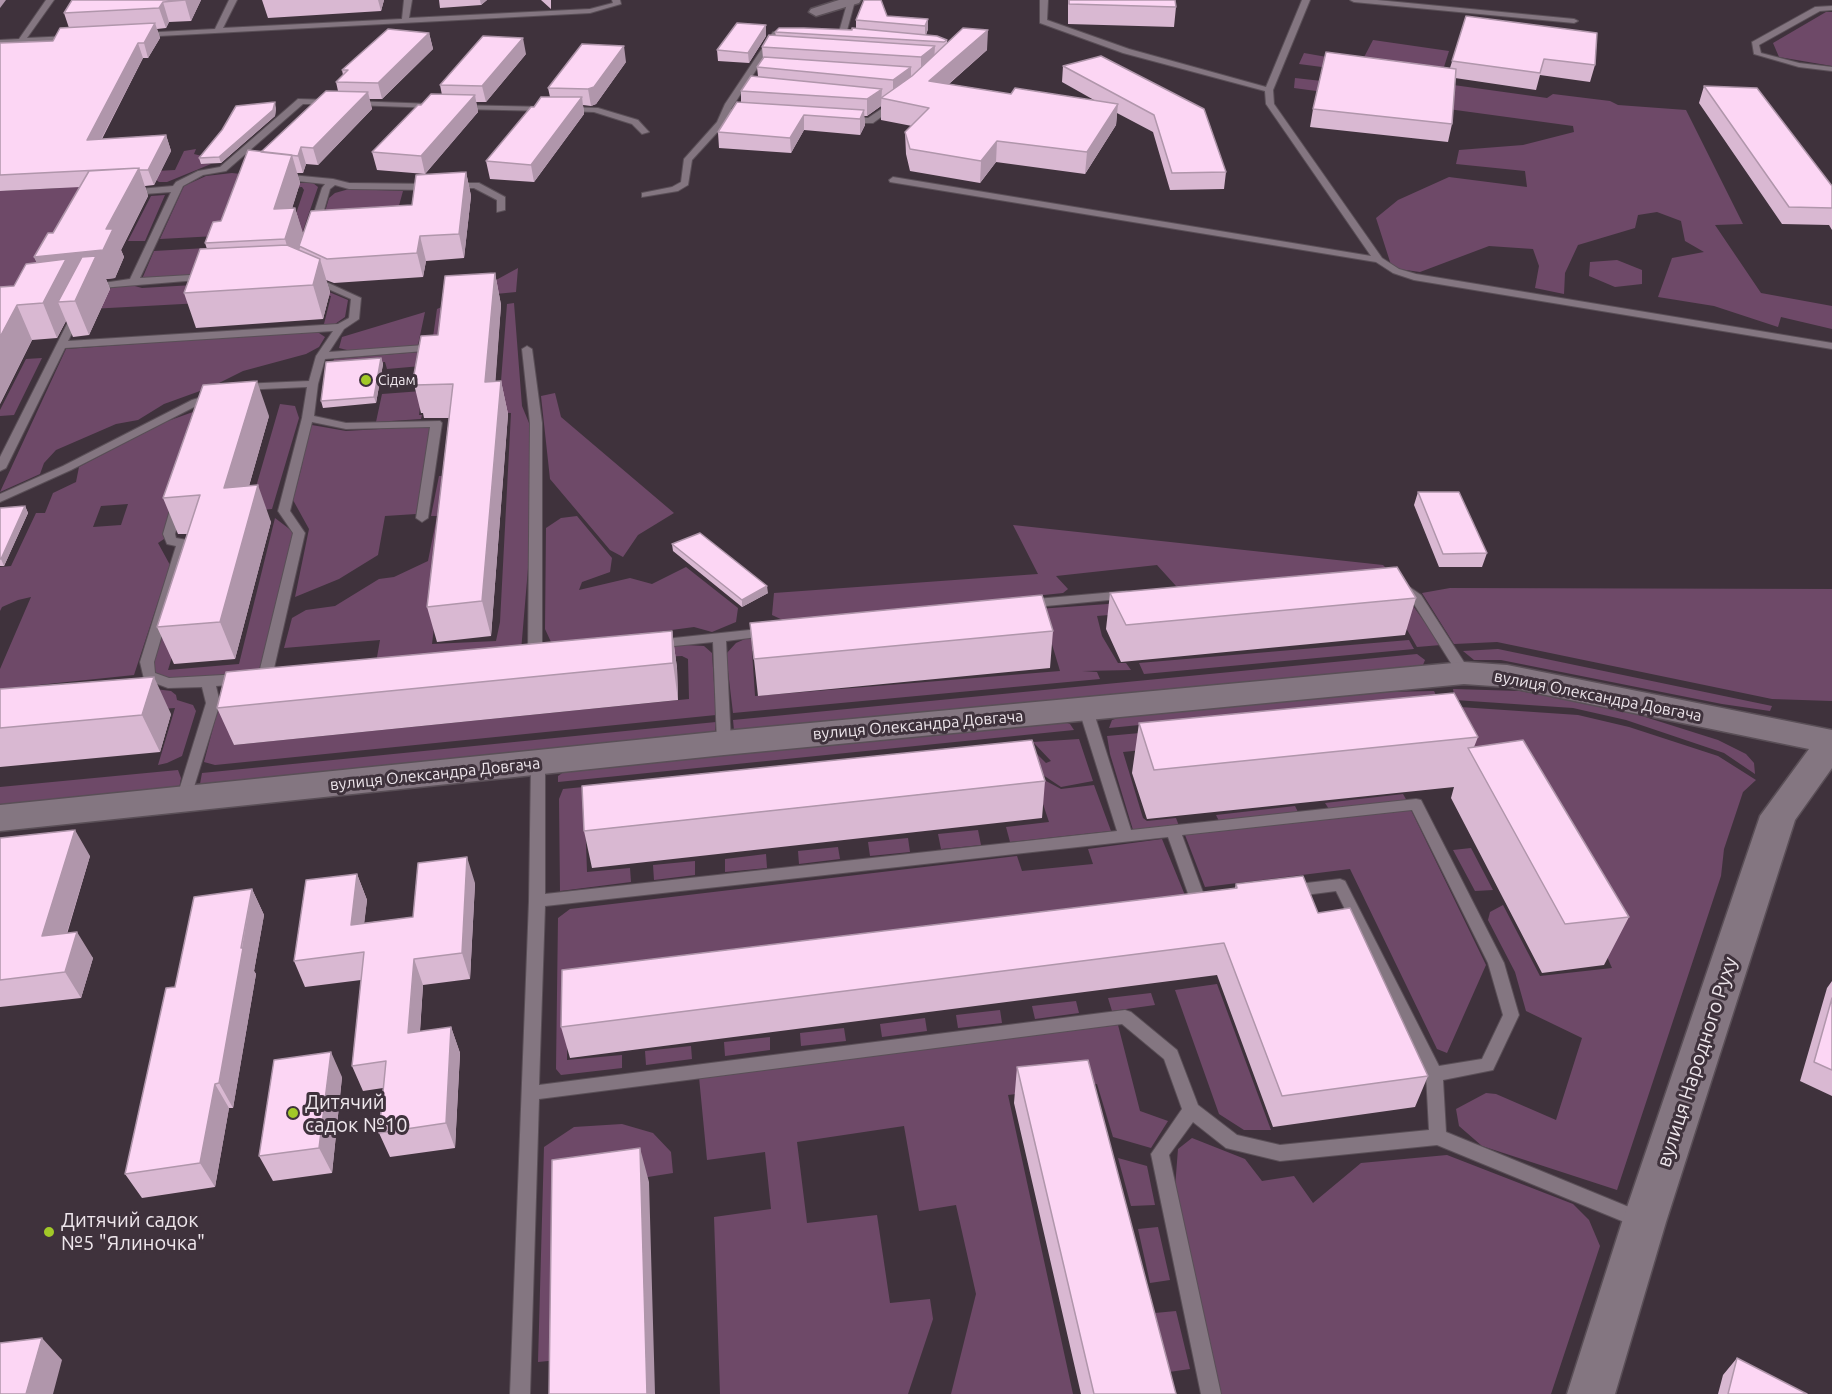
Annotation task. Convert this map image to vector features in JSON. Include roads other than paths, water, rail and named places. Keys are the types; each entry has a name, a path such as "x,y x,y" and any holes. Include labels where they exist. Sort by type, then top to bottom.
{"street":[{"path":"816,12 853,0"},
{"name":"вулиця Олександра Довгача","path":"0,818 724,743 1464,673 1507,676 1832,743"},
{"name":"вулиця Народного Руху","path":"1591,1394 1644,1222 1778,816 1832,743"}],"lane":[{"path":"21,41 50,0"},
{"path":"218,31 232,0"},
{"path":"405,21 408,0"},
{"path":"136,35 590,11 616,4 616,0"},
{"path":"842,34 853,0"},
{"path":"1044,0 1043,21 1126,51 1269,90"},
{"path":"1306,0 1269,90 1270,104 1378,260"},
{"path":"1354,0 1574,21"},
{"path":"1832,8 1818,9 1755,44 1758,54 1799,65 1832,69"},
{"path":"645,195 675,189 686,183 688,159 721,123 741,86 776,34 804,32"},
{"path":"813,33 853,35"},
{"path":"0,42 77,38"},
{"path":"767,47 778,48"},
{"path":"754,67 765,68"},
{"path":"741,86 752,87"},
{"path":"842,120 870,121 900,100 886,101"},
{"path":"223,169 301,101 443,107"},
{"path":"455,107 596,110 635,122 645,132"},
{"path":"726,111 761,114"},
{"path":"121,193 177,186 201,173 223,169 233,171"},
{"path":"276,177 333,182 349,186 410,188 476,185 502,199 500,210"},
{"path":"893,180 1378,260 1396,271 1414,277 1832,346"},
{"path":"310,240 326,188 333,182"},
{"path":"134,281 177,186"},
{"path":"60,345 340,327 354,319 356,298 299,273"},
{"path":"0,468 85,288 134,281 217,277"},
{"path":"182,492 169,534 171,541 183,543 147,662 148,676 168,682 208,682 271,677 299,533 284,511 321,356 340,327"},
{"path":"321,356 424,348"},
{"path":"527,349 536,423 535,654"},
{"path":"0,498 67,468 196,402 243,386 313,384"},
{"path":"196,402 204,418"},
{"path":"308,418 346,426 436,423 422,518"},
{"path":"1389,581 1408,589 1417,598 1464,673"},
{"path":"1017,605 1134,594"},
{"path":"638,645 779,631"},
{"path":"719,637 724,743"},
{"path":"183,800 213,703 208,682"},
{"path":"1086,710 1126,836"},
{"path":"520,1394 537,901 538,763"},
{"path":"537,901 1416,804 1496,963 1511,1016 1487,1065 1434,1074"},
{"path":"1173,831 1199,902 1223,899"},
{"path":"1270,894 1340,885 1434,1074 1438,1137"},
{"path":"531,1093 1125,1017 1171,1055 1191,1110 1232,1142 1280,1153 1438,1137 1644,1222"},
{"path":"1191,1110 1160,1154 1210,1394"}],"place":[{"name":"Сідам","path":"366,380"},
{"name":"Дитячий садок №10","path":"293,1113"},
{"name":"Дитячий садок №5 \"Ялиночка\"","path":"49,1232"}]}
